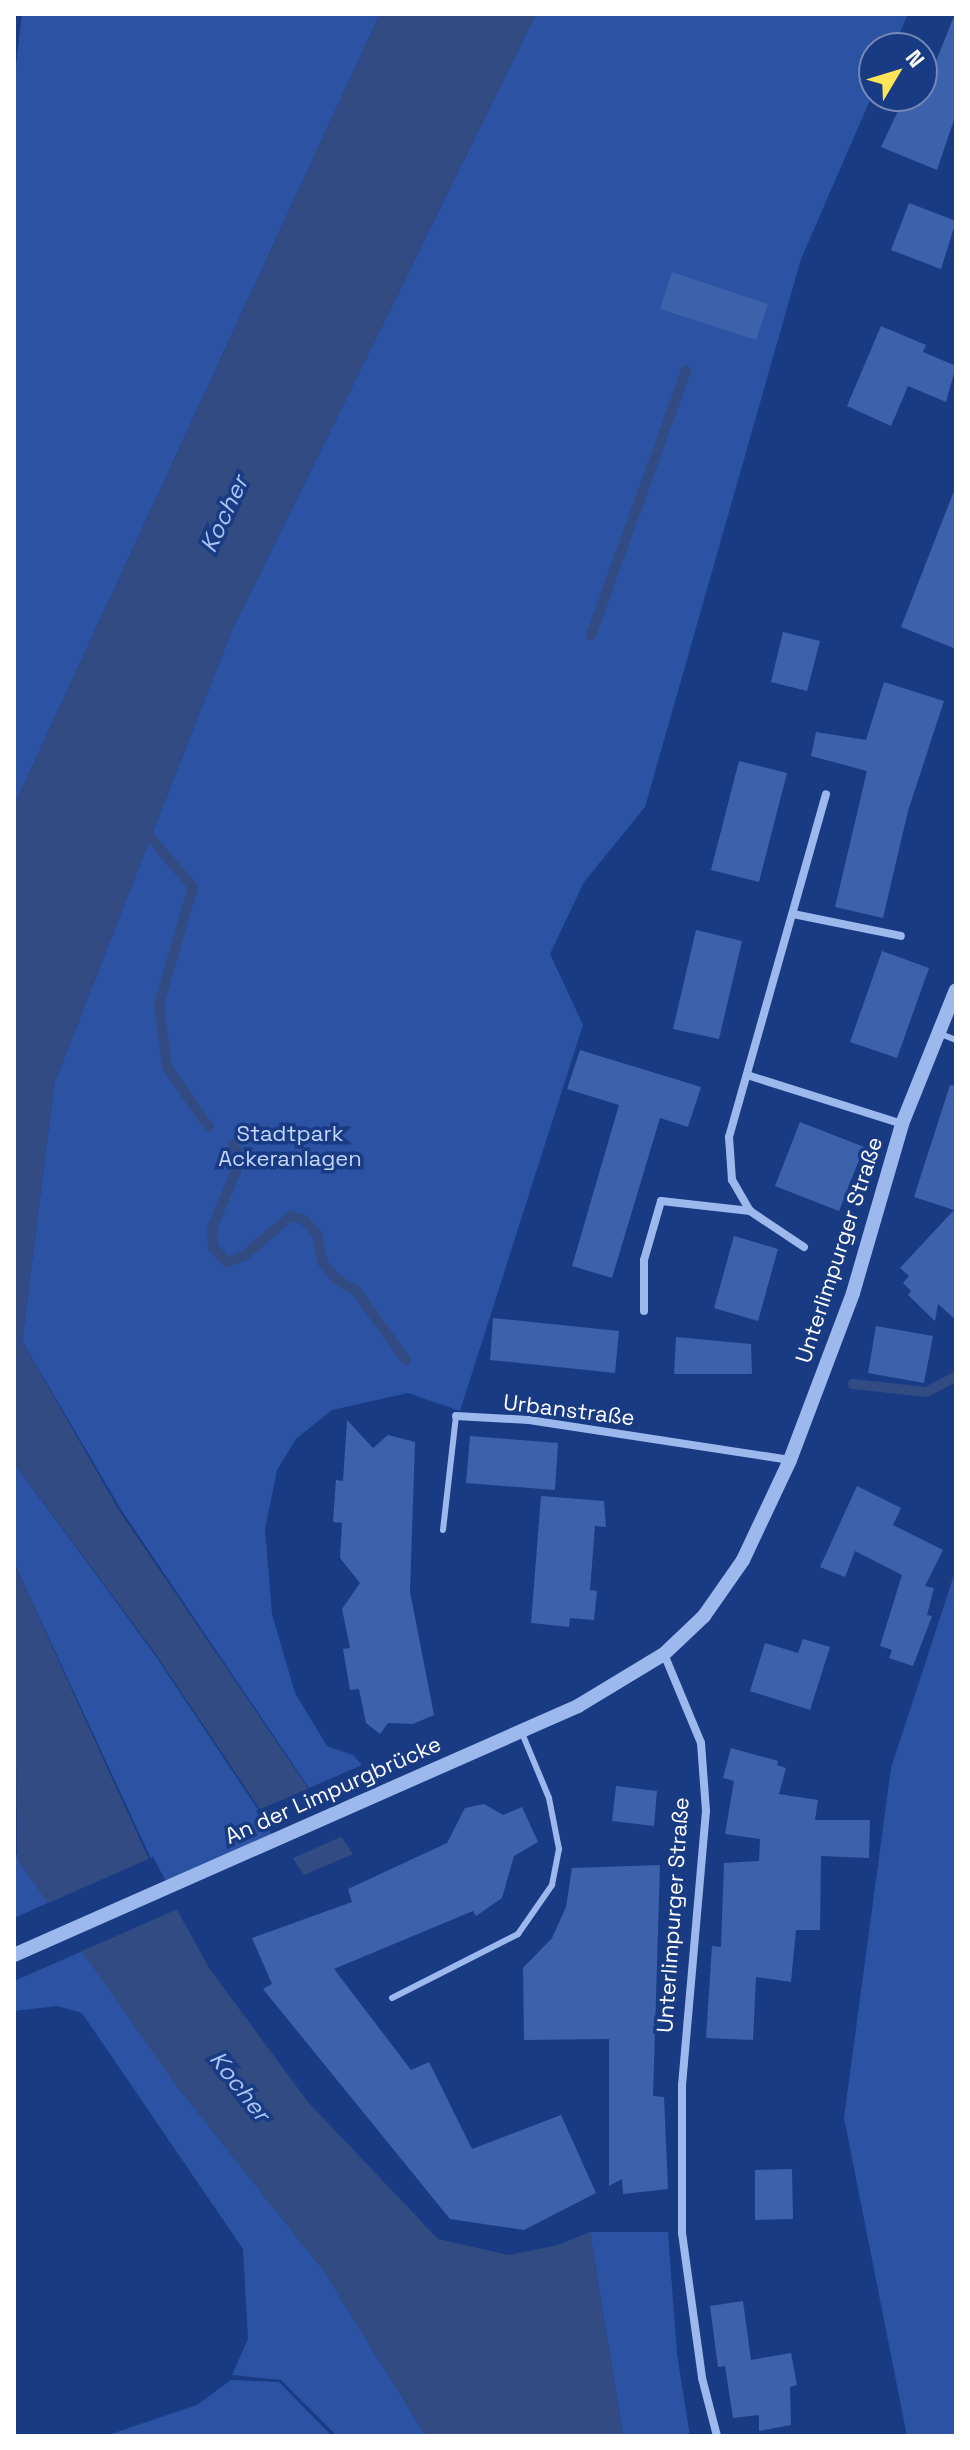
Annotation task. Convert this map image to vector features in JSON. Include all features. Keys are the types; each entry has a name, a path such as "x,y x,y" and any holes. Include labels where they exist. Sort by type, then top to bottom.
{"street":[{"path":"804,1247 750,1211 732,1180 729,1137 826,794"},
{"path":"793,914 901,936"},
{"name":"Unterlimpurger Straße","path":"717,2436 702,2378 682,2233 682,2085 706,1811 702,1756 687,1700 664,1654 704,1616 743,1560 790,1460 853,1293 902,1124 935,1032 956,990"},
{"path":"747,1075 902,1124"},
{"path":"644,1311 644,1260 661,1201 750,1211"},
{"name":"Urbanstraße","path":"456,1416 529,1420 790,1460"},
{"name":"An der Limpurgbrücke","path":"14,1955 367,1798 522,1733 578,1706 664,1654"}],"lane":[{"path":"935,1032 956,1040"},
{"name":"Urbanstraße","path":"443,1530 456,1416"},
{"path":"392,1998 518,1934 552,1885 557,1837 549,1798 522,1733"}],"green space":[{"path":"22,14 380,14 14,806 14,83"},
{"name":"Stadtpark Ackeranlagen","path":"536,14 908,14 900,32 858,32 858,112 865,112 801,259 645,807 584,882 550,954 583,1025 460,1411 408,1393 332,1410 296,1439 277,1470 265,1529 272,1614 295,1693 327,1746 353,1755 362,1765 309,1788 122,1511 22,1341 54,1084 232,630"},
{"path":"14,1463 155,1655 281,1844 167,1893 15,1565"},
{"path":"956,1569 956,2436 907,2436 844,2118 891,1768"},
{"path":"14,1851 50,1902 14,1918"},
{"path":"85,1950 173,2081 324,2271 426,2436 337,2436 281,2380 232,2375 248,2339 243,2249 82,2013 57,2006 14,2011 14,1981"},
{"path":"590,2232 668,2232 677,2354 690,2436 623,2436"},
{"path":"231,2380 279,2382 332,2436 105,2436 197,2405"}],"water":[{"name":"Kocher","path":"380,14 536,14 232,630 54,1084 22,1341 120,1512 353,1854 304,1875 155,1653 14,1463 14,806"},
{"name":"Kocher","path":"14,1532 15,1565 146,1853 209,1968 308,2102 438,2239 509,2255 558,2245 590,2232 623,2436 426,2436 324,2271 173,2081 17,1859"}],"pier":[{"path":"312,1787 345,1835 289,1860 256,1811"},
{"path":"153,1857 180,1908 82,1951 46,1904"}],"building":[{"path":"955,14 956,114 937,170 881,147 897,112 938,112 938,56"},
{"path":"909,203 956,221 941,269 891,250"},
{"path":"672,272 768,304 756,340 660,309"},
{"path":"881,326 926,345 923,352 956,366 946,402 908,386 891,426 847,406"},
{"path":"956,491 956,649 901,627"},
{"path":"783,632 820,641 807,691 771,682"},
{"path":"884,682 944,701 908,811 883,918 835,907 867,771 811,756 816,732 866,740"},
{"path":"739,761 787,773 759,882 711,870"},
{"path":"696,930 742,941 719,1039 673,1029"},
{"path":"882,951 929,968 897,1058 850,1042"},
{"path":"580,1050 701,1087 688,1127 660,1118 612,1278 572,1266 619,1105 567,1089"},
{"path":"950,1085 956,1086 956,1320 938,1304 935,1321 908,1295 911,1291 903,1283 909,1276 900,1268 954,1210 914,1197"},
{"path":"800,1122 864,1147 839,1211 775,1186"},
{"path":"734,1236 778,1249 758,1321 714,1308"},
{"path":"493,1318 619,1331 615,1373 490,1360"},
{"path":"876,1326 933,1336 924,1383 868,1373"},
{"path":"676,1337 751,1344 752,1374 674,1374"},
{"path":"347,1420 373,1448 388,1435 415,1442 410,1592 434,1715 413,1724 388,1723 380,1734 366,1723 359,1689 350,1690 343,1649 350,1648 342,1609 360,1583 340,1558 342,1523 333,1522 336,1480 343,1481"},
{"path":"470,1436 558,1443 555,1490 466,1483"},
{"path":"857,1486 901,1508 893,1525 943,1550 925,1586 934,1588 927,1615 932,1616 913,1666 889,1658 892,1650 880,1646 902,1575 855,1551 845,1577 820,1567"},
{"path":"541,1496 604,1501 606,1527 595,1526 590,1590 597,1591 594,1620 570,1618 569,1627 531,1623"},
{"path":"803,1639 830,1647 810,1710 750,1691 765,1643 798,1653"},
{"path":"731,1748 778,1761 777,1765 786,1768 779,1794 818,1800 815,1820 870,1820 869,1858 821,1856 820,1930 796,1930 791,1982 756,1977 753,2040 706,2038 712,1946 721,1947 724,1863 759,1861 760,1839 725,1834 734,1781 723,1778"},
{"path":"616,1786 657,1791 654,1826 612,1821"},
{"path":"484,1804 503,1815 522,1807 538,1842 514,1856 502,1898 476,1916 473,1911 334,1969 411,2070 429,2062 472,2149 561,2115 596,2193 524,2230 450,2219 263,1989 272,1984 252,1938 352,1902 348,1889 447,1843 465,1808"},
{"path":"660,1865 653,2096 664,2097 668,2189 623,2194 622,2179 609,2186 609,2039 524,2040 523,1968 552,1938 566,1907 572,1868"},
{"path":"792,2169 793,2219 755,2220 755,2170"},
{"path":"743,2301 751,2360 791,2353 797,2385 790,2387 791,2425 759,2431 759,2415 733,2418 725,2366 718,2367 710,2306"}],"waterway":[{"path":"591,635 686,371"},
{"path":"141,827 193,887 159,1004 167,1067 209,1127"},
{"path":"233,1144 241,1159 212,1228 213,1247 227,1262 245,1255 291,1216 304,1220 317,1235 323,1263 336,1279 356,1291 406,1360"},
{"path":"853,1384 926,1392 956,1377"}]}
